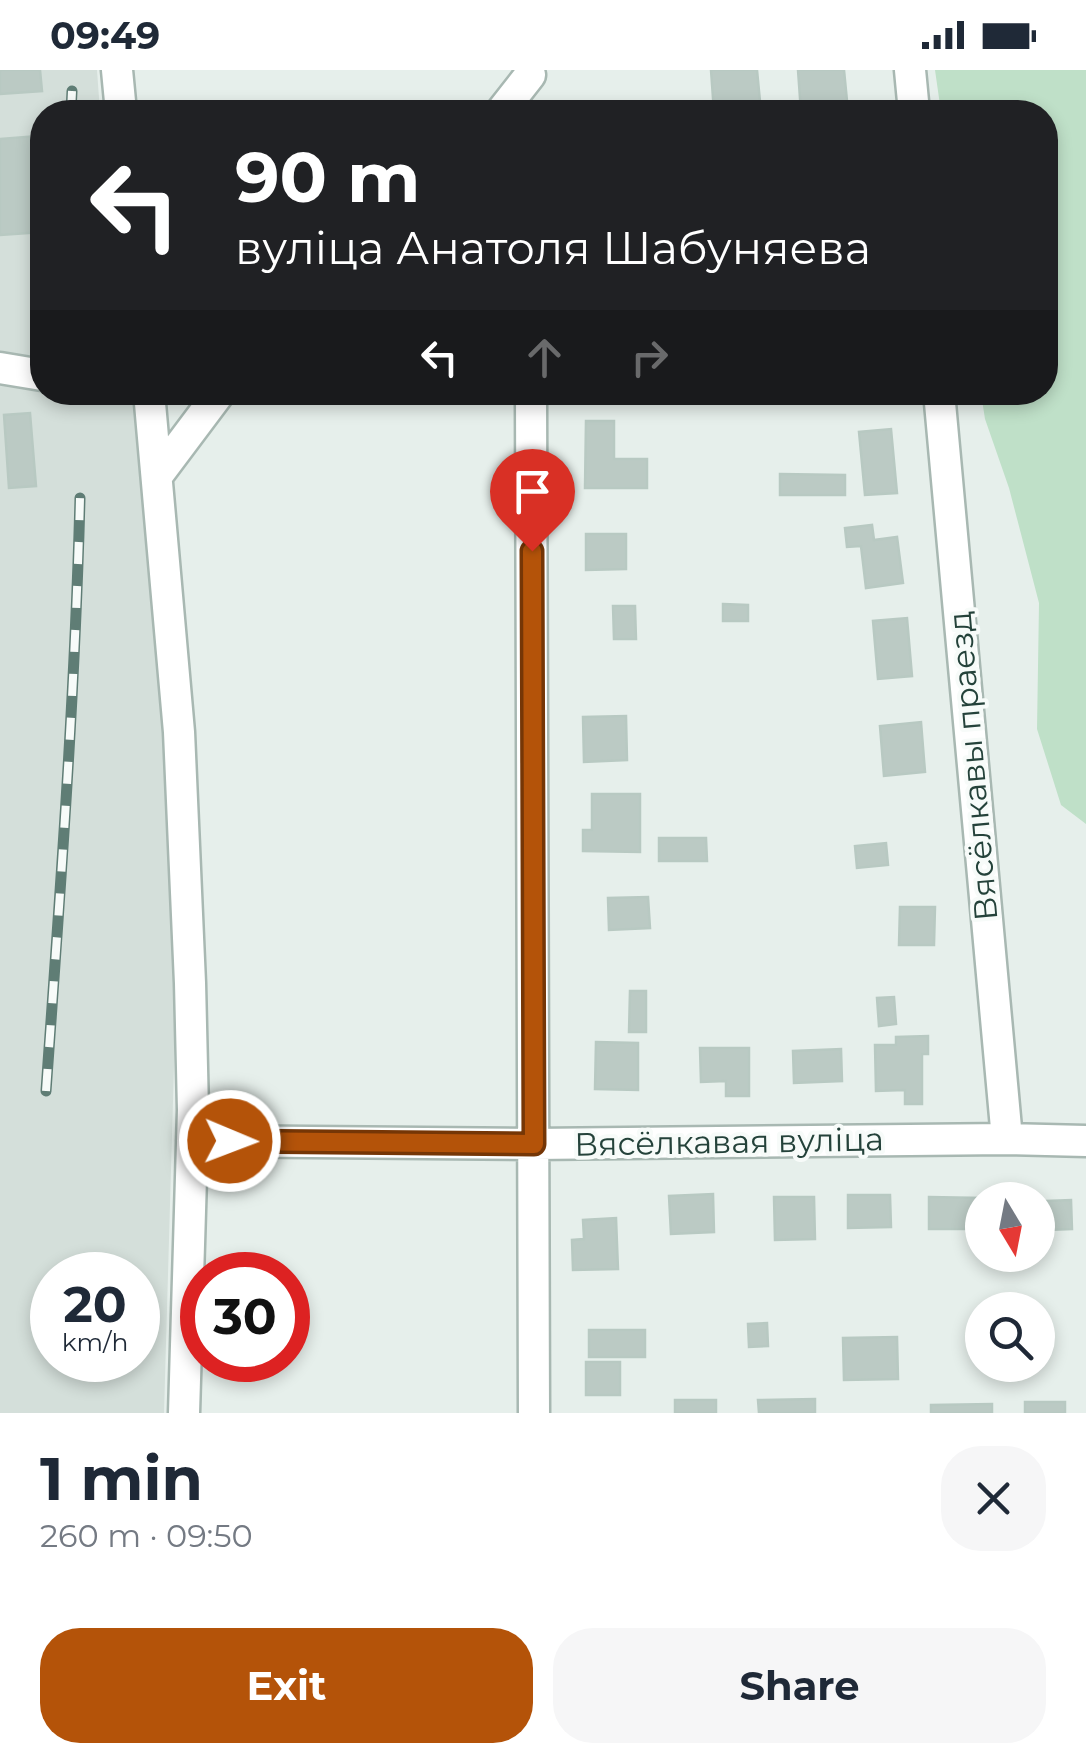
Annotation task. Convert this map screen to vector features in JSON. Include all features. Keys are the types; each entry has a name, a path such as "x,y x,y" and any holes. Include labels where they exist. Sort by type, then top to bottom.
{"street":[{"path":"117,70 120,100"},
{"path":"910,70 913,100"},
{"path":"510,100 530,73"},
{"path":"530,73 530,100"},
{"path":"0,368 30,374"},
{"path":"148,405 179,732 190,983 192,1141 184,1413"},
{"path":"157,476 210,405"},
{"path":"531,405 534,1413"},
{"name":"Вясёлкавы праезд","path":"940,405 1007,1140"},
{"name":"Вясёлкавая вуліца","path":"192,1141 1086,1141"}],"shaded area":[{"path":"0,70 97,70 99,100 30,100 30,405 135,405 156,630 175,938 164,1413 0,1413"}],"green space":[{"path":"935,70 1086,70 1086,824 1061,805 1037,729 1039,603 983,405 1058,405 1058,100 939,100"}],"building":[{"path":"0,70 40,70 42,91 0,94"},
{"path":"711,70 757,70 760,100 713,100"},
{"path":"798,70 844,70 847,100 800,100"},
{"path":"30,137 30,233 0,235 0,139"},
{"path":"30,413 36,486 9,488 4,415"},
{"path":"586,421 614,421 614,459 647,459 647,488 585,488"},
{"path":"891,429 897,493 865,495 859,432"},
{"path":"780,474 845,475 845,495 780,495"},
{"path":"872,525 874,540 897,537 903,583 866,588 861,546 847,547 845,528"},
{"path":"586,534 626,534 626,569 586,570"},
{"path":"723,604 748,605 748,621 723,621"},
{"path":"613,606 635,606 636,639 614,639"},
{"path":"907,618 912,676 878,679 873,621"},
{"path":"626,716 627,760 584,762 583,717"},
{"path":"921,722 925,772 884,776 880,726"},
{"path":"592,794 640,794 640,852 583,851 583,830 592,830"},
{"path":"659,838 706,838 707,861 659,861"},
{"path":"886,843 888,865 857,868 855,846"},
{"path":"648,897 650,928 609,930 608,898"},
{"path":"900,907 935,907 934,945 899,945"},
{"path":"630,991 646,991 646,1032 629,1032"},
{"path":"894,997 896,1024 879,1026 877,998"},
{"path":"928,1036 928,1054 922,1054 922,1104 905,1104 905,1090 876,1091 875,1045 896,1045 896,1037"},
{"path":"596,1042 638,1043 638,1090 595,1089"},
{"path":"700,1048 749,1048 749,1096 726,1096 726,1081 701,1082"},
{"path":"841,1049 842,1081 794,1083 793,1051"},
{"path":"713,1194 714,1232 671,1234 669,1196"},
{"path":"848,1195 890,1195 891,1227 848,1228"},
{"path":"774,1197 814,1197 815,1239 775,1240"},
{"path":"929,1197 965,1198 965,1229 929,1229"},
{"path":"1071,1200 1072,1229 1055,1230 1055,1201"},
{"path":"616,1218 618,1269 573,1270 572,1240 584,1239 583,1220"},
{"path":"767,1323 768,1346 749,1347 748,1324"},
{"path":"589,1330 645,1330 645,1357 589,1357"},
{"path":"897,1337 898,1379 844,1380 843,1338"},
{"path":"586,1362 620,1362 620,1395 586,1395"},
{"path":"815,1399 815,1413 759,1413 758,1400"},
{"path":"675,1400 716,1400 716,1413 675,1413"},
{"path":"1025,1402 1065,1402 1065,1413 1025,1413"},
{"path":"992,1404 992,1413 931,1413 931,1405"}],"railway":[{"path":"72,91 72,100"},
{"path":"46,1091 71,721 80,498"}],"route":[{"path":"230,1141 534,1144 532,551"}]}
